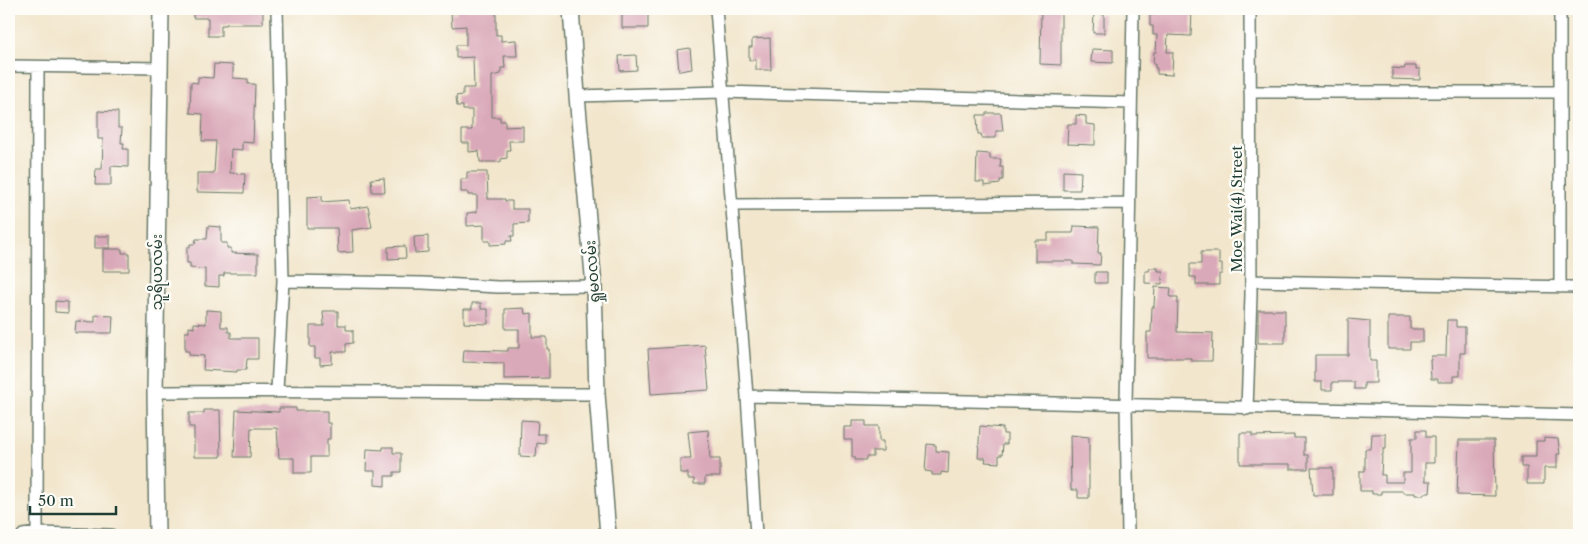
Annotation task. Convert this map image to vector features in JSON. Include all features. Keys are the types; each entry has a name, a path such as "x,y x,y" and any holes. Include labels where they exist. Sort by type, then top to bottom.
{"street":[{"name":"သူရိယလမ်း","path":"157,535 155,392 161,9"},
{"path":"277,9 283,281 277,390"},
{"name":"ရှုမဝလမ်း","path":"571,9 594,286 597,394 608,535"},
{"path":"716,9 747,396 756,535"},
{"path":"1128,535 1126,406 1133,9"},
{"name":"Moe Wai(4) Street","path":"1247,409 1251,281 1250,9"},
{"path":"1560,9 1560,287"},
{"path":"9,66 160,68"},
{"path":"37,534 38,67"},
{"path":"577,96 722,92 1131,103"},
{"path":"1250,92 1560,92"},
{"path":"731,205 1129,203"},
{"path":"283,281 423,283 498,287 594,286"},
{"path":"1251,281 1579,287"},
{"path":"155,392 277,390 342,393 597,394"},
{"path":"747,396 1247,409 1579,415"},
{"path":"23,535 111,535"}],"building":[{"path":"193,9 263,9 263,24 221,25 221,36 208,36 208,18 193,18"},
{"path":"456,9 496,9 496,35 501,35 501,41 516,40 517,56 504,56 505,68 501,68 501,74 492,76 492,117 500,117 500,121 505,121 505,127 523,126 523,141 509,141 510,150 507,150 507,158 501,159 501,162 480,162 479,151 469,152 469,143 462,143 462,130 472,130 472,110 463,110 463,106 457,106 456,96 463,95 463,88 474,88 473,57 456,58 456,45 466,45 466,26 452,27 451,13 456,13"},
{"path":"622,9 648,9 648,28 622,28"},
{"path":"1041,9 1061,9 1061,65 1040,64"},
{"path":"1154,9 1192,9 1191,36 1168,35 1167,52 1173,52 1172,75 1157,74 1157,68 1153,64 1157,35 1153,35 1153,26 1150,26 1150,15 1154,15"},
{"path":"1094,14 1104,14 1104,33 1093,33"},
{"path":"770,38 771,70 756,70 756,59 749,60 749,47 752,47 752,39"},
{"path":"690,48 692,69 679,71 677,50"},
{"path":"1092,49 1113,50 1113,63 1091,62"},
{"path":"636,55 637,70 620,71 619,56"},
{"path":"214,64 233,65 233,78 248,79 248,84 255,84 253,143 242,142 242,150 231,149 230,173 245,174 244,193 197,192 197,173 214,173 216,141 202,141 203,114 190,113 191,82 198,83 198,77 213,78"},
{"path":"1405,66 1416,66 1416,69 1420,69 1420,80 1392,79 1392,68 1404,69"},
{"path":"98,111 118,112 118,128 122,128 121,143 124,143 123,149 128,149 128,167 111,166 111,185 95,185 96,169 102,169 103,139 98,139"},
{"path":"986,113 1001,113 1003,131 996,131 996,138 982,138 981,134 978,134 977,115 986,115"},
{"path":"1076,115 1086,116 1086,124 1095,125 1095,145 1067,144 1068,124 1076,124"},
{"path":"977,153 990,154 990,159 1001,159 1000,167 1003,167 1003,180 1000,180 1000,184 984,186 984,182 976,182"},
{"path":"1063,171 1081,172 1080,190 1063,190"},
{"path":"467,172 487,172 488,199 505,199 505,201 512,201 512,209 528,209 528,223 514,224 514,236 511,236 512,241 506,241 506,244 490,245 490,241 484,241 484,225 467,226 467,213 477,212 477,195 468,195 468,192 461,192 461,179 467,179"},
{"path":"384,178 385,192 372,192 371,179"},
{"path":"322,196 322,202 349,200 350,209 368,206 372,227 352,230 353,252 338,253 337,228 307,228 307,197"},
{"path":"208,226 221,227 221,243 227,243 227,248 231,248 231,253 258,254 258,273 224,273 224,276 219,276 219,287 205,286 205,269 190,268 190,263 187,263 187,247 190,247 190,244 195,244 196,239 207,239"},
{"path":"1074,226 1099,227 1098,253 1101,253 1100,265 1073,264 1073,261 1035,261 1035,240 1048,240 1048,233 1073,233"},
{"path":"95,236 110,236 110,248 95,248"},
{"path":"428,236 428,252 415,253 414,237"},
{"path":"405,246 406,258 388,259 388,247"},
{"path":"103,249 122,249 122,253 129,253 129,271 103,271"},
{"path":"1201,252 1219,252 1219,264 1222,264 1222,274 1219,274 1219,285 1196,285 1196,277 1190,277 1190,264 1201,264"},
{"path":"1150,268 1158,268 1158,271 1163,271 1162,284 1145,283 1145,271 1149,271"},
{"path":"1095,272 1107,272 1107,283 1095,283"},
{"path":"1155,287 1171,288 1170,297 1178,297 1177,332 1213,333 1212,361 1191,361 1191,358 1147,358 1147,332 1151,332"},
{"path":"55,301 68,302 68,313 55,312"},
{"path":"472,303 481,303 481,309 488,309 488,324 464,323 464,309 472,309"},
{"path":"524,308 525,314 532,313 532,337 547,337 549,378 504,379 504,363 463,362 464,350 508,351 508,348 519,348 519,329 505,329 505,309"},
{"path":"206,310 221,311 221,327 228,327 228,332 231,332 231,338 258,338 258,359 247,359 246,370 237,370 237,372 203,370 204,356 189,355 189,351 185,351 185,332 189,332 189,327 194,328 194,323 206,324"},
{"path":"1258,310 1285,310 1285,343 1258,343"},
{"path":"323,311 338,311 338,325 346,325 346,330 353,330 353,343 346,344 346,352 332,352 332,364 320,365 320,358 315,358 315,347 310,347 310,326 324,326"},
{"path":"95,315 113,316 112,333 75,333 76,321 95,322"},
{"path":"1388,317 1410,317 1410,329 1423,329 1423,342 1410,342 1410,349 1388,349"},
{"path":"1348,319 1370,321 1370,361 1376,361 1376,383 1364,383 1364,389 1354,389 1354,382 1332,382 1332,390 1322,390 1322,382 1315,382 1315,355 1348,355"},
{"path":"1447,320 1456,320 1456,327 1465,327 1465,353 1460,353 1460,376 1453,376 1453,382 1438,382 1438,379 1431,379 1430,360 1431,356 1446,356"},
{"path":"705,345 709,390 651,394 648,349"},
{"path":"279,408 296,408 296,411 327,411 327,423 330,423 330,439 327,439 327,457 311,457 311,473 294,473 294,458 279,458 277,428 251,428 250,457 234,457 236,410 279,412"},
{"path":"204,410 220,410 221,457 194,457 194,427 189,427 189,413 204,413"},
{"path":"521,420 538,421 537,434 545,434 545,444 537,443 536,457 520,456"},
{"path":"852,421 866,421 866,426 879,426 879,441 883,441 883,451 873,451 873,457 866,457 866,460 855,460 855,457 852,457 852,440 844,440 844,427 852,427"},
{"path":"980,426 1003,428 1003,434 1007,434 1007,444 1003,444 1002,455 999,455 999,463 985,462 986,458 978,458"},
{"path":"708,430 710,459 720,459 720,477 705,477 705,484 694,484 694,479 688,479 688,473 680,473 680,459 691,459 688,432"},
{"path":"1417,430 1426,430 1426,437 1434,437 1434,463 1425,463 1425,481 1431,481 1430,493 1415,495 1415,493 1403,493 1403,491 1381,491 1381,494 1372,494 1372,491 1360,491 1360,471 1365,471 1365,449 1371,449 1372,434 1386,434 1386,449 1383,449 1381,475 1385,475 1385,482 1403,482 1403,473 1411,473 1411,438 1417,438"},
{"path":"1240,433 1252,433 1252,436 1294,435 1294,438 1304,438 1304,455 1308,455 1308,469 1290,469 1290,464 1240,464"},
{"path":"1070,435 1089,437 1089,498 1078,498 1078,490 1071,490"},
{"path":"1544,438 1558,439 1560,454 1557,454 1557,468 1544,468 1544,484 1527,484 1527,467 1521,467 1521,457 1536,457 1536,441 1544,441"},
{"path":"1459,440 1494,440 1495,496 1457,495"},
{"path":"927,444 936,445 936,451 949,452 948,473 941,472 941,475 932,475 932,472 925,471"},
{"path":"383,447 393,447 393,453 401,453 401,472 394,472 394,476 385,476 385,486 375,485 375,471 366,471 367,449 383,450"},
{"path":"1311,468 1333,468 1333,495 1313,495"}]}
